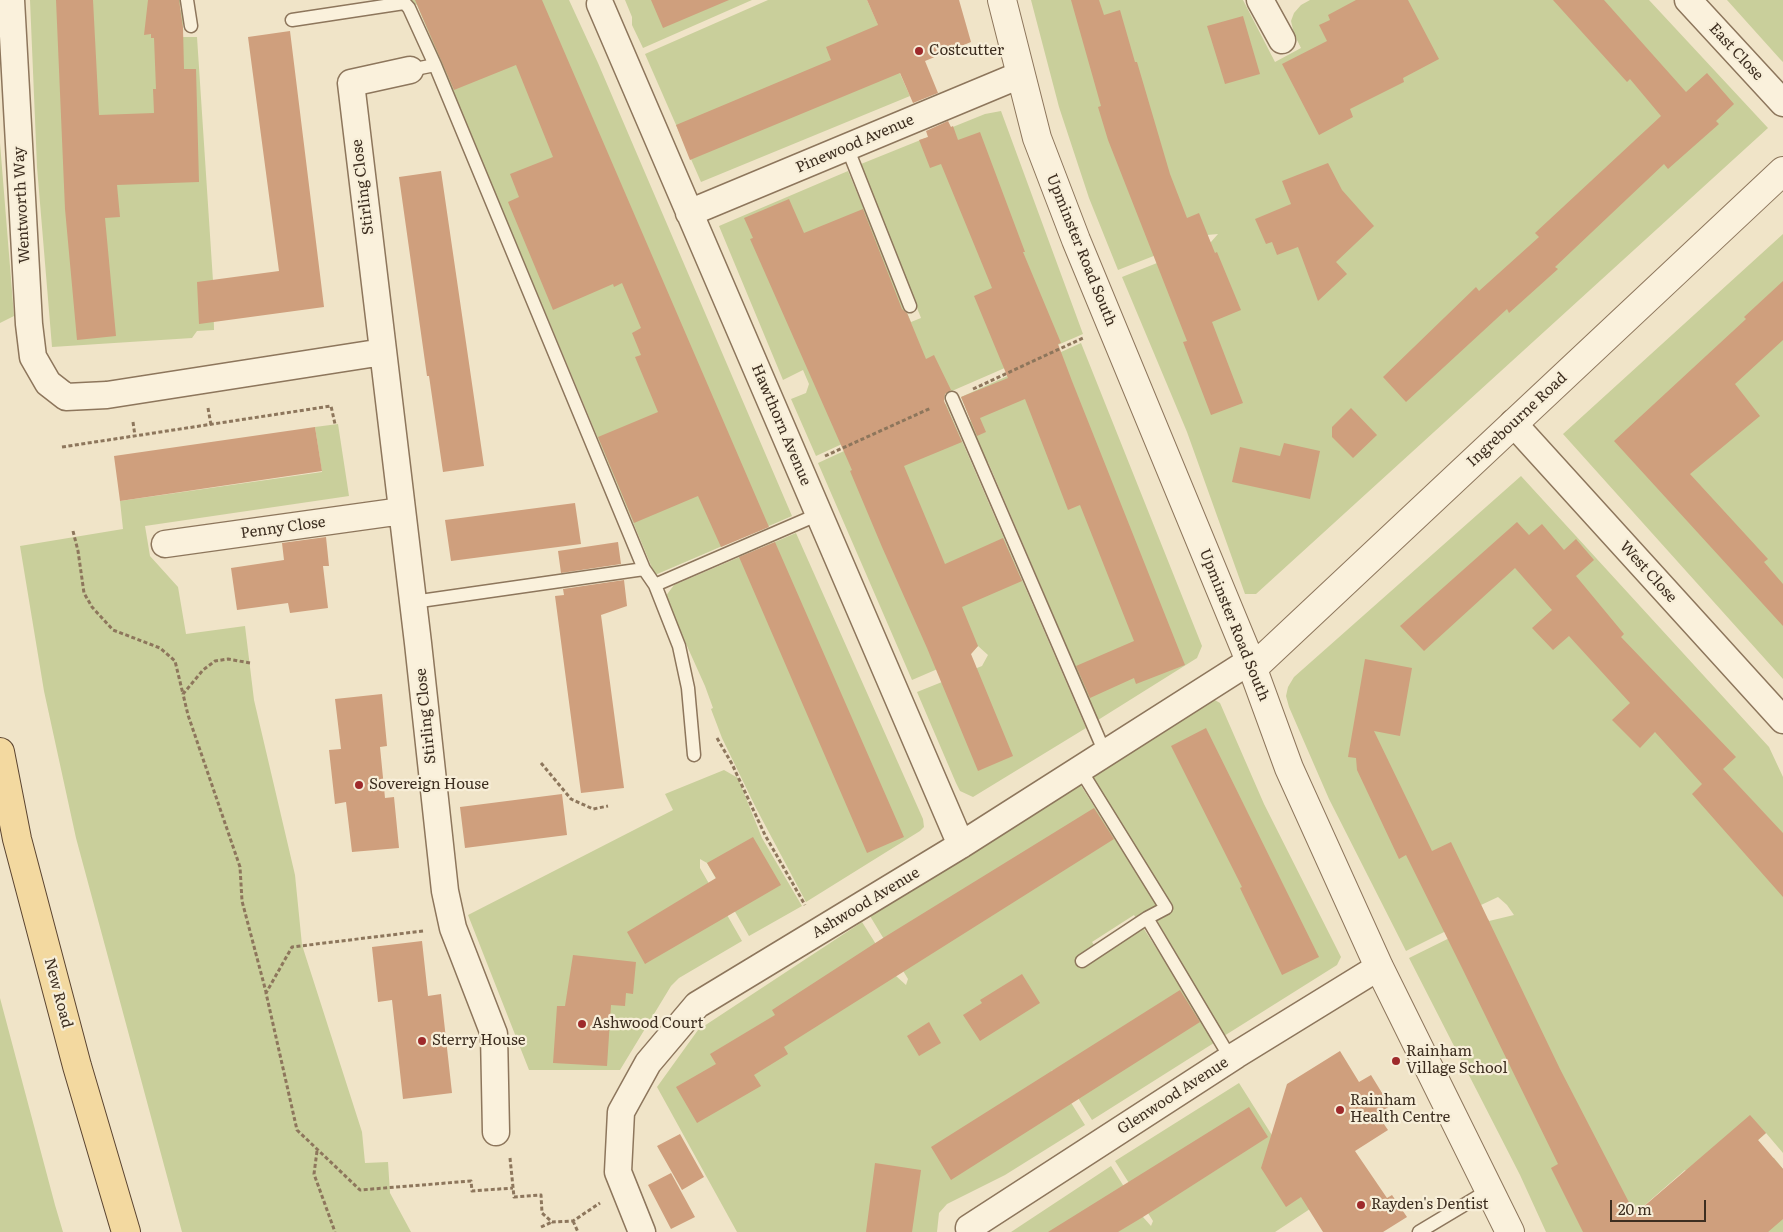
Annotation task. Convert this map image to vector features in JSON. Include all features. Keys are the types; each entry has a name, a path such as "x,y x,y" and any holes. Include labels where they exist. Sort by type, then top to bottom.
{"main road":[{"name":"New Road","path":"0,752 17,839 77,1066 126,1232"}],"street":[{"name":"Wentworth Way","path":"12,0 29,324 33,357 48,383 66,397 107,395 383,352"},
{"name":"Upminster Road South","path":"1002,0 1037,138 1076,240 1251,665 1289,768 1379,967 1510,1232"},
{"path":"1260,0 1282,40"},
{"name":"East Close","path":"1688,0 1783,103"},
{"name":"Hawthorn Avenue","path":"600,4 961,845"},
{"name":"Stirling Close","path":"423,68 351,83 413,602 445,891 453,928 494,1034 499,1144"},
{"name":"Pinewood Avenue","path":"689,213 1020,75"},
{"name":"Ingrebourne Road","path":"1251,665 1783,171"},
{"name":"West Close","path":"1513,423 1783,720"},
{"name":"Penny Close","path":"165,544 402,512"},
{"name":"Ashwood Avenue","path":"637,1221 618,1172 621,1112 648,1063 697,1004 961,845 1105,753 1251,665"},
{"name":"Glenwood Avenue","path":"969,1228 1231,1059 1379,967"}],"lane":[{"path":"187,0 191,26"},
{"path":"292,20 403,2 409,8 423,68 644,569 655,585 679,646 688,688 694,755"},
{"path":"847,147 910,306"},
{"path":"952,398 1105,753"},
{"path":"655,585 819,514"},
{"path":"413,602 644,569"},
{"path":"1080,769 1166,908 1147,918 1082,961"},
{"path":"1147,918 1231,1059"},
{"path":"1419,1232 1490,1190"}],"path":[{"path":"62,447 331,406 335,424"},
{"path":"209,411 211,425"},
{"path":"73,531 84,593 92,607 113,630 160,648 175,661 188,716 240,867 242,901 266,993 297,1130 360,1190 471,1181 472,1191 513,1188"},
{"path":"183,694 203,670 215,661 228,659 250,663"},
{"path":"712,730 732,764 766,834 820,931"},
{"path":"541,762 571,799 593,809 608,806"},
{"path":"266,993 292,947 453,928"},
{"path":"499,1144 510,1156 514,1197 541,1196 542,1213 552,1222"},
{"path":"317,1151 314,1174 335,1232"},
{"path":"541,1227 552,1222 573,1221 606,1199 615,1219 637,1221"},
{"path":"573,1221 578,1232"}],"green space":[{"path":"30,0 180,0 180,10 183,10 183,37 197,37 213,281 214,330 197,331 192,338 52,347 37,167"},
{"path":"409,0 569,0 598,63 792,516 655,575 417,5"},
{"path":"625,0 752,0 643,48 632,25 632,17"},
{"path":"768,0 867,0 910,96 701,182 645,54"},
{"path":"1031,0 1243,0 1275,62 1301,48 1294,34 1291,21 1294,13 1301,5 1310,0 1649,0 1768,128 1256,594 1245,594 1187,432 1122,277 1157,263 1203,251 1218,234 1207,235 1118,270 1089,198 1059,107"},
{"path":"1727,0 1783,0 1783,62 1780,59"},
{"path":"1001,111 1083,334 945,394 946,396 816,456 791,399 806,393 809,384 803,370 783,380 719,226 848,171 911,322 921,318 861,164 985,114"},
{"path":"0,143 14,316 0,323"},
{"path":"1783,234 1783,679 1563,434"},
{"path":"1081,343 1202,646 1197,658 1098,720 988,462 986,463 969,423 971,421 961,397"},
{"path":"946,404 1086,728 973,797 960,791 917,692 982,666 988,655 978,646 970,655 912,680 818,463"},
{"path":"338,424 349,496 145,526 150,556 178,587 186,634 245,626 254,700 295,875 302,945 362,1132 365,1163 388,1162 390,1193 411,1232 182,1232 76,838 44,691 20,546 123,529 120,501 322,472 315,427"},
{"path":"1521,476 1769,747 1783,777 1783,1153 1766,1133 1747,1150 1774,1158 1783,1169 1783,1232 1761,1232 1703,1190 1685,1170 1614,1232 1546,1232 1520,1175 1409,958 1488,919 1489,921 1514,915 1498,897 1481,905 1484,912 1406,951 1329,799 1289,707 1286,696 1288,687 1294,677"},
{"path":"796,533 923,819 924,827 806,902 756,808 722,738 705,686 665,597 674,585"},
{"path":"1213,699 1220,703 1264,804 1341,957 1337,965 1224,1036 1155,917 1172,909 1092,776"},
{"path":"724,770 738,778 762,838 802,906 749,936 707,863 700,859 700,868 742,941 679,978 671,986 620,1070 529,1070 468,915 673,810 665,794"},
{"path":"1080,784 1158,907 1138,921 1134,915 1092,942 1096,948 1142,926 1217,1041 1092,1120 1059,1068 1051,1071 1085,1125 1005,1175 947,1204 939,1213 937,1232 737,1232 657,1087 698,1030 862,922 896,976 906,985 908,979 870,916"},
{"path":"0,998 55,1205 63,1232 0,1232"},
{"path":"1239,1083 1316,1205 1275,1232 1011,1232 1111,1166 1143,1217 1151,1226 1153,1221 1115,1161"}],"building":[{"path":"56,0 93,0 99,115 154,113 153,89 156,89 154,38 151,38 151,34 144,35 148,0 179,0 183,28 184,69 196,69 199,182 117,185 120,217 105,218 116,336 77,340 65,209"},
{"path":"415,0 542,0 769,527 721,547 698,496 634,523 598,437 658,412 635,357 641,355 632,333 641,328 622,283 614,287 613,284 553,310 508,202 519,197 510,174 553,157 516,65 454,90"},
{"path":"651,0 729,0 663,28"},
{"path":"867,0 959,0 971,42 925,61 938,93 913,103 900,73 690,160 676,125 831,60 826,47 878,25"},
{"path":"1071,0 1099,0 1104,15 1120,10 1170,174 1187,218 1199,213 1241,310 1212,322 1243,403 1211,415 1183,342 1187,341 1108,140 1098,107 1101,106"},
{"path":"1356,0 1408,0 1439,59 1403,78 1404,82 1350,109 1353,117 1319,135 1282,64 1327,41 1319,25 1330,20 1328,15"},
{"path":"1553,0 1604,0 1686,92 1707,73 1734,104 1716,121 1719,124 1668,169 1664,164 1555,267 1558,269 1509,313 1507,309 1406,402 1383,377 1476,287 1479,291 1539,237 1535,233 1661,116 1630,79 1627,82"},
{"path":"1243,16 1260,74 1225,84 1207,26"},
{"path":"290,31 324,307 199,324 197,282 279,271 248,37"},
{"path":"948,121 951,127 953,126 958,140 980,132 1025,252 1023,252 1061,343 1058,344 1072,381 1185,665 1136,684 1134,678 1090,698 1076,666 1134,641 1080,505 1068,510 1025,399 980,418 986,432 977,436 961,397 1008,378 974,296 992,288 941,164 930,168 919,140 928,137 926,131"},
{"path":"1328,163 1342,190 1374,226 1336,262 1347,274 1318,301 1298,247 1277,255 1272,242 1266,244 1255,219 1291,204 1282,181"},
{"path":"441,171 484,466 443,472 429,376 427,376 399,177"},
{"path":"789,199 804,233 863,209 902,309 907,313 926,359 934,355 951,390 945,394 944,401 962,442 904,466 945,564 1003,538 1022,581 962,607 978,646 971,654 1013,756 978,771 850,471 852,470 750,239 753,238 744,218"},
{"path":"1783,281 1783,340 1735,384 1760,416 1690,474 1768,559 1764,562 1783,584 1783,626 1614,441 1746,319 1744,317"},
{"path":"1351,408 1377,435 1353,458 1332,437 1332,427"},
{"path":"315,427 322,471 120,501 114,456"},
{"path":"1284,443 1320,451 1310,499 1232,482 1240,447 1280,456"},
{"path":"575,503 581,544 451,561 445,520"},
{"path":"1517,522 1529,535 1542,524 1564,550 1576,539 1594,560 1576,576 1624,634 1621,637 1736,757 1723,769 1783,833 1783,897 1692,794 1702,784 1655,732 1640,748 1612,720 1630,703 1569,636 1553,650 1532,628 1552,610 1515,568 1424,651 1400,626"},
{"path":"326,537 329,566 323,566 328,608 290,613 288,603 237,610 231,568 284,560 282,543"},
{"path":"618,542 621,564 561,573 558,551"},
{"path":"775,542 904,837 867,853 739,557"},
{"path":"624,580 627,606 601,615 624,788 581,793 555,596 564,595 563,589"},
{"path":"1365,659 1412,668 1400,736 1374,731 1432,851 1451,842 1560,1069 1635,1214 1750,1115 1766,1133 1758,1140 1783,1169 1783,1219 1768,1232 1583,1232 1551,1168 1558,1164 1464,972 1406,855 1399,859 1357,770 1356,758 1348,757"},
{"name":"Sovereign House","path":"382,694 387,746 380,747 385,798 394,797 399,848 352,852 346,802 335,804 329,750 341,749 335,699"},
{"path":"1206,728 1319,957 1282,975 1240,888 1242,887 1171,746"},
{"path":"562,794 567,835 465,848 460,807"},
{"path":"1094,808 1114,839 784,1047 788,1054 754,1075 761,1086 697,1123 676,1087 716,1064 710,1054 775,1015 772,1010 883,938"},
{"path":"753,837 781,885 645,964 627,932 716,878 707,863"},
{"name":"Sterry House","path":"422,941 428,996 441,994 452,1093 403,1099 392,1000 378,1002 372,947"},
{"path":"573,955 636,962 633,994 626,993 625,1006 611,1005 607,1066 553,1063 557,1006 565,1006"},
{"path":"1022,974 1040,1003 980,1041 963,1015 982,1003 980,1000"},
{"path":"1180,990 1200,1022 951,1180 931,1147"},
{"path":"929,1022 941,1043 919,1056 907,1036"},
{"path":"1340,1051 1359,1082 1371,1075 1390,1106 1377,1114 1388,1130 1355,1151 1387,1198 1392,1195 1407,1217 1383,1232 1323,1232 1301,1197 1286,1207 1261,1168 1287,1084"},
{"path":"1249,1107 1268,1137 1143,1217 1118,1232 1048,1232"},
{"path":"680,1134 704,1177 682,1190 657,1146"},
{"path":"875,1163 921,1170 912,1232 866,1232"},
{"path":"671,1173 695,1217 671,1229 648,1185"}],"place":[{"name":"Costcutter","path":"919,51"},
{"name":"Sovereign House","path":"359,785"},
{"name":"Ashwood Court","path":"582,1024"},
{"name":"Sterry House","path":"422,1041"},
{"name":"Rainham Village School","path":"1396,1061"},
{"name":"Rainham Health Centre","path":"1340,1110"},
{"name":"Rayden's Dentist","path":"1361,1205"}]}
